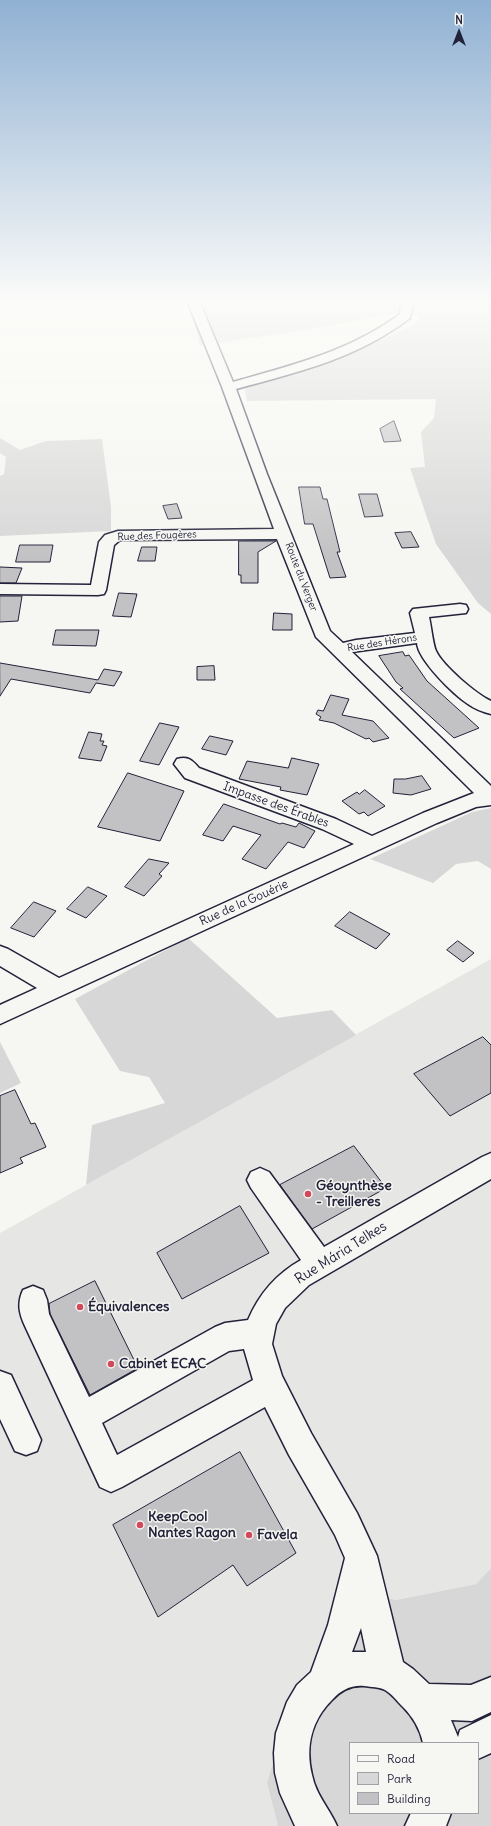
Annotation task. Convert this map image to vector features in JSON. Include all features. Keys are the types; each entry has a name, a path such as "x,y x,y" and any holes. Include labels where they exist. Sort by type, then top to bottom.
{"street":[{"name":"Route du Verger","path":"230,388 260,474 322,633 491,797"},
{"name":"Rue des Fougères","path":"0,589 98,590 107,541 113,536 284,534"},
{"name":"Rue des Hérons","path":"460,609 419,613 425,637 426,649 434,663 474,700 491,708"},
{"name":"Rue des Hérons","path":"340,650 356,645 425,637"},
{"name":"Impasse des Érables","path":"184,764 192,773 329,824 371,844"},
{"name":"Rue de la Gouérie","path":"0,1015 371,844 471,801 491,797"},
{"path":"0,955 57,988"},
{"name":"Rue Mária Telkes","path":"388,1671 361,1556 346,1524 300,1444 266,1378 257,1344 262,1320 275,1298 299,1276 491,1165"},
{"path":"260,1180 320,1264"},
{"path":"33,1300 35,1316 112,1476 271,1387"},
{"path":"83,1417 225,1337 260,1332"},
{"path":"0,1386 26,1440"},
{"path":"324,1683 345,1625 361,1556"},
{"path":"306,1817 292,1770 292,1740 300,1712 314,1690 334,1675 357,1668 388,1671 403,1682 422,1701 433,1718 441,1742"},
{"path":"422,1701 472,1702 491,1694"},
{"path":"476,1742 491,1733"},
{"path":"424,1826 431,1814"}],"shaded area":[{"path":"491,959 491,1568 476,1584 396,1600 343,1590 329,1657 267,1783 278,1826 0,1826 0,1233"}],"green space":[{"path":"244,388 491,388 491,614 478,603 436,544 410,468 425,467 421,432 434,418 436,399 247,401"},
{"path":"0,438 20,450 46,441 102,439 111,507 111,531 0,536 0,476 4,474 6,457 0,453"},
{"path":"491,808 491,869 478,861 456,864 433,883 370,859 472,812"},
{"path":"188,938 277,1018 332,1010 356,1035 86,1185 92,1125 165,1103 149,1077 120,1071 75,999"},
{"path":"0,1042 21,1083 0,1093"},
{"path":"491,1568 491,1826 278,1826 267,1783 297,1685 329,1657 343,1589 396,1600 476,1584"}],"building":[{"path":"394,421 401,441 384,442 380,429"},
{"path":"299,487 320,487 323,499 327,499 340,552 337,552 346,577 330,578 313,524 305,524"},
{"path":"359,494 377,494 383,516 365,517"},
{"path":"177,504 182,518 168,519 163,506"},
{"path":"411,532 419,547 402,548 395,533"},
{"path":"239,541 276,541 258,552 258,583 241,583 241,575 239,575"},
{"path":"20,545 53,545 50,562 16,562"},
{"path":"142,547 157,547 155,561 138,561"},
{"path":"0,567 22,568 16,583 0,583"},
{"path":"119,593 137,594 131,617 113,616"},
{"path":"0,596 22,596 18,621 0,622"},
{"path":"274,613 292,614 292,630 273,630"},
{"path":"56,630 99,630 96,646 53,645"},
{"path":"403,652 405,656 409,655 427,681 479,728 454,738 400,689 403,688 396,682 379,656"},
{"path":"0,663 98,680 104,669 122,672 114,686 96,683 90,693 11,679 0,696"},
{"path":"214,666 215,680 197,680 197,667"},
{"path":"331,695 349,699 342,715 373,721 389,738 373,742 369,738 366,739 334,723 319,720 321,717 316,714 318,710 323,711"},
{"path":"160,723 179,727 159,765 140,761"},
{"path":"89,732 102,734 100,741 104,741 102,745 107,746 101,761 79,758"},
{"path":"210,736 233,741 226,755 202,749"},
{"path":"292,758 319,764 307,795 280,790 281,787 239,779 247,761 288,768"},
{"path":"128,773 184,791 160,841 98,827"},
{"path":"422,776 431,789 411,795 393,793 394,779"},
{"path":"365,790 385,806 368,816 364,812 359,814 342,801 357,792 359,794"},
{"path":"224,804 280,824 282,823 296,827 299,823 315,831 304,848 288,842 266,869 242,859 261,835 233,826 223,841 203,835"},
{"path":"149,859 169,863 159,874 162,876 144,896 125,887"},
{"path":"88,887 107,896 86,918 67,909"},
{"path":"34,902 56,911 34,937 11,928"},
{"path":"350,912 390,934 376,949 335,926"},
{"path":"458,941 474,953 463,962 447,950"},
{"path":"483,1037 491,1045 491,1093 450,1116 414,1074"},
{"path":"15,1090 31,1124 35,1123 46,1147 20,1158 23,1163 0,1173 0,1096"},
{"path":"354,1146 386,1188 312,1229 280,1185"},
{"path":"240,1206 269,1253 182,1299 157,1253"},
{"path":"95,1281 138,1368 90,1395 50,1314 49,1304"},
{"path":"240,1452 296,1553 247,1586 233,1565 158,1617 113,1525"}],"place":[{"name":"Géoynthèse - Treilleres","path":"308,1194"},
{"name":"Équivalences","path":"80,1307"},
{"name":"Cabinet ECAC","path":"111,1364"},
{"name":"KeepCool Nantes Ragon","path":"140,1525"},
{"name":"Favela","path":"249,1535"}]}
